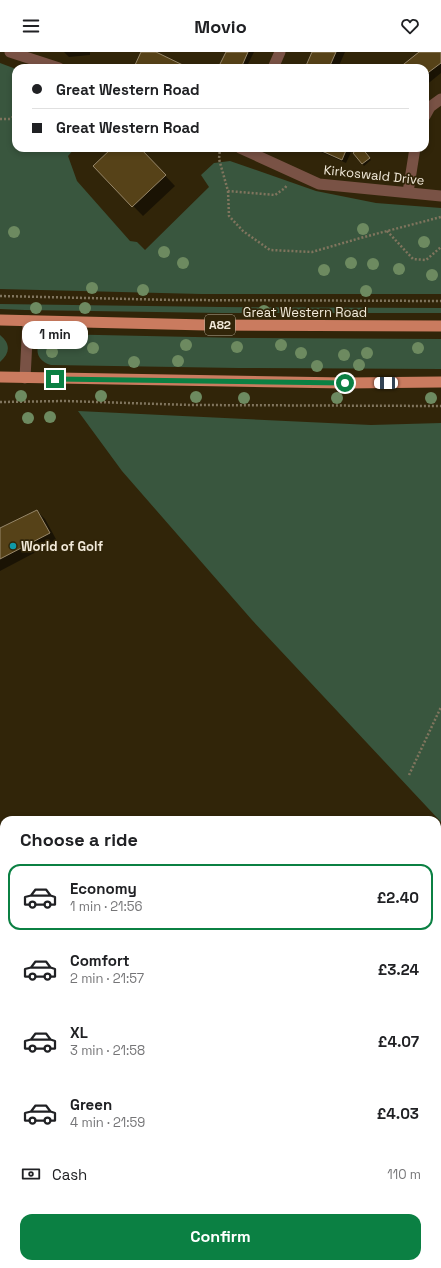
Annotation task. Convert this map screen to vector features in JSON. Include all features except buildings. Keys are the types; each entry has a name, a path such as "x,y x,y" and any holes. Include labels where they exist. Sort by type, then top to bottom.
{"main road":[{"name":"Great Western Road","path":"0,320 206,325 441,326"},
{"path":"0,377 345,383 441,382"}],"street":[{"path":"10,52 47,64"},
{"path":"275,64 280,52"},
{"path":"429,109 441,99"},
{"name":"Kirkoswald Drive","path":"249,152 319,184 441,196"},
{"path":"408,192 415,152"},
{"path":"25,378 28,321"}],"path":[{"path":"0,119 12,117"},
{"path":"220,152 220,159 228,191 229,216 243,231 270,250 312,252 441,217"},
{"path":"228,191 275,195 285,188 294,173"},
{"path":"386,231 414,259 426,260 441,247"},
{"path":"0,296 182,300 441,301"},
{"path":"0,402 66,401 190,405 441,406"},
{"path":"409,775 441,707"}],"green space":[{"path":"0,63 12,68 12,152 72,152 68,156 77,181 130,241 137,242 145,250 209,187 201,175 214,163 230,161 316,191 376,203 441,208 441,294 201,294 0,289"},
{"path":"0,304 441,308 441,313 221,313 25,310 0,309"},
{"path":"51,334 242,338 441,339 441,369 51,365 41,359 38,354 38,350 41,341"},
{"path":"0,335 4,338 8,348 6,355 0,362"},
{"path":"78,411 371,425 441,423 441,816 435,816 252,620 122,471"}],"place":[{"name":"World of Golf","path":"13,546"}],"route":[{"path":"55,379 345,383"}]}
